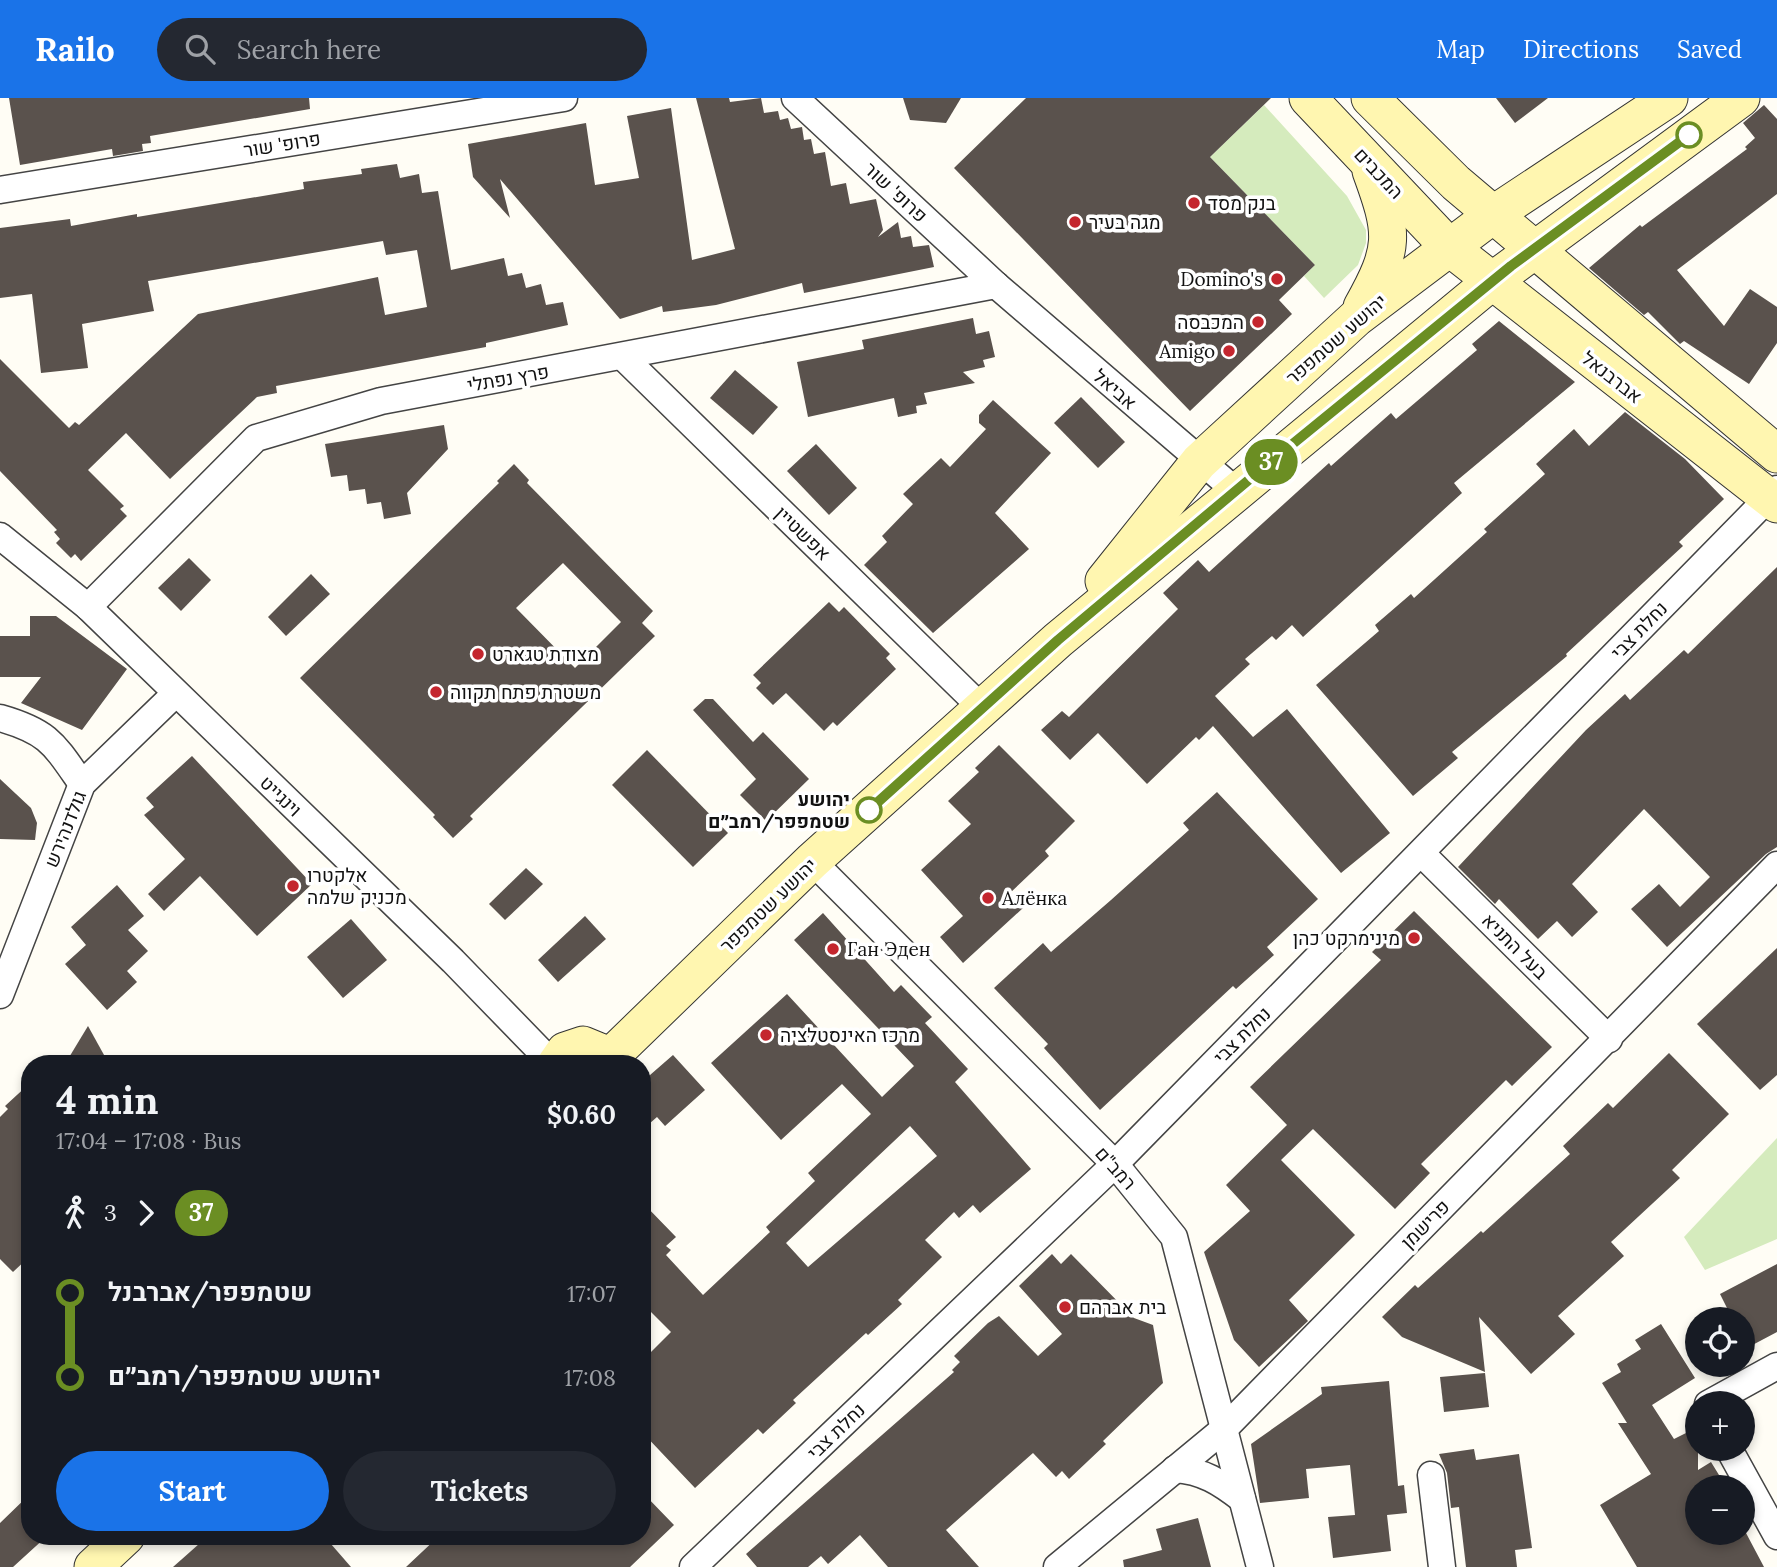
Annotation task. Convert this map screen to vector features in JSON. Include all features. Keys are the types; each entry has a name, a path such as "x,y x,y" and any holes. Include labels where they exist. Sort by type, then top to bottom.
{"street":[{"name":"פרופ' שור","path":"0,190 564,98"},
{"name":"פרופ' שור","path":"795,98 996,285"},
{"name":"המכבים","path":"1308,98 1449,247"},
{"path":"1370,98 1456,183 1777,454"},
{"name":"יהושע שטמפפר","path":"1058,640 1199,462 1356,318 1494,214 1669,98"},
{"name":"יהושע שטמפפר","path":"614,1055 812,861 1058,640 1491,282 1741,98"},
{"path":"1356,318 1381,273 1389,237 1386,212 1367,160"},
{"name":"אברבנאל","path":"1449,247 1491,282 1774,497"},
{"name":"פרץ נפתלי","path":"88,607 256,438 381,401 996,285"},
{"name":"אביאל","path":"996,285 1236,491"},
{"name":"אפשטיין","path":"624,357 982,708"},
{"name":"נחלת צבי","path":"693,1567 1115,1164 1774,497"},
{"name":"וינגייט","path":"0,537 88,607 453,961 546,1055"},
{"name":"גולדנהירש","path":"0,995 82,784 175,694"},
{"path":"0,718 31,727 54,743 82,784"},
{"name":"בעל התניא","path":"1422,853 1609,1039"},
{"name":"רמב\"ם","path":"812,861 1115,1164 1174,1237 1260,1567"},
{"name":"פרישמן","path":"1057,1567 1224,1429 1777,865"},
{"path":"562,1055 565,1051 583,1045 602,1055"},
{"path":"1208,1365 1222,1383 1240,1388 1264,1387"},
{"path":"1732,1391 1777,1366"},
{"path":"1736,1461 1777,1536"},
{"path":"1175,1469 1194,1471 1216,1479 1242,1499"},
{"path":"1431,1475 1442,1567"},
{"path":"93,1567 116,1545"}],"green space":[{"path":"1264,105 1347,196 1366,230 1366,243 1358,265 1324,298 1304,276 1315,265 1210,157"},
{"path":"1777,1138 1777,1239 1705,1270 1684,1237"}],"building":[{"path":"9,98 309,98 310,109 150,136 151,143 142,144 143,151 113,156 112,149 20,165"},
{"path":"696,98 729,98 730,102 761,98 764,113 778,111 780,120 788,118 791,129 802,127 804,140 811,139 814,154 825,152 831,186 846,183 850,204 876,199 883,230 878,237 898,222 901,238 911,236 913,247 929,245 934,267 804,293 802,283 716,305 663,312 662,306 620,319 500,179 510,218 473,177 468,144 586,123 595,185 639,178 627,116 671,108 692,260 735,249"},
{"path":"903,98 961,98 946,123 910,120"},
{"path":"1026,98 1271,98 1210,157 1315,265 1279,300 1292,314 1190,411 954,168"},
{"path":"1496,98 1548,98 1515,123"},
{"path":"1764,105 1777,119 1777,194 1677,270 1724,326 1750,289 1777,307 1777,343 1749,384 1684,341 1680,344 1648,312 1644,315 1589,268 1640,225 1642,227 1747,149 1745,147 1755,138 1743,123"},
{"path":"397,164 400,178 419,174 422,193 438,191 451,270 504,258 508,276 522,273 526,288 541,284 546,305 563,302 568,325 486,343 486,347 276,386 277,393 257,397 170,479 126,433 88,470 124,506 120,509 127,516 81,561 75,554 71,558 56,543 60,539 54,532 57,530 0,471 0,359 69,428 75,422 79,425 198,314 378,277 385,315 427,307 417,250 386,255 383,241 148,281 154,311 82,324 88,368 41,373 32,294 0,298 0,228 70,219 71,226 137,214 137,217 304,189 303,182 362,174 361,169"},
{"path":"973,318 976,334 989,331 995,357 983,360 985,367 963,372 975,383 924,393 927,404 916,406 917,413 898,417 894,398 808,417 797,362 864,349 862,340"},
{"path":"1499,321 1575,382 1454,483 1462,493 1303,637 1292,625 1276,640 1272,636 1245,659 1250,664 1215,696 1253,737 1287,709 1390,833 1341,873 1213,726 1199,740 1196,737 1147,784 1098,733 1070,760 1041,730 1062,711 1069,717 1178,609 1163,593 1198,560 1209,572 1329,463 1331,466 1391,413 1396,419 1477,350 1472,344"},
{"path":"735,370 778,407 753,435 710,398"},
{"path":"1081,397 1125,442 1098,468 1054,423"},
{"path":"993,400 1051,453 995,513 1029,549 933,633 864,565 887,542 882,536 913,504 903,494 941,458 950,467 986,429 979,423 979,415"},
{"path":"1625,412 1685,459 1724,499 1679,542 1683,546 1566,654 1567,656 1452,752 1458,758 1413,796 1316,685 1379,631 1375,625 1411,594 1414,598 1487,532 1484,529 1545,474 1536,464 1574,429 1589,446"},
{"path":"444,425 448,449 407,493 411,514 384,519 381,502 367,504 365,489 349,491 347,475 331,477 325,444"},
{"path":"816,444 857,488 829,515 787,471"},
{"name":"מצודת טגארט","path":"514,464 529,480 527,483 653,611 642,623 655,636 470,816 473,819 453,838 433,817 435,815 300,678 499,483 497,481","holes":["563,563 621,622 575,668 516,608"]},
{"path":"189,558 211,580 181,611 158,588"},
{"path":"1777,567 1777,847 1766,854 1667,947 1631,909 1659,884 1680,907 1710,877 1644,809 1572,884 1598,912 1572,937 1557,921 1538,939 1499,899 1495,904 1458,867 1586,730 1625,694 1630,700 1684,650 1688,654"},
{"path":"311,574 330,594 286,636 268,617"},
{"path":"829,602 839,612 844,607 890,654 886,658 896,669 837,726 833,722 824,731 786,693 773,705 756,688 761,683 753,675"},
{"path":"30,616 56,616 127,669 82,730 21,703 41,677 0,677 0,636 30,636"},
{"path":"705,699 713,699 753,742 763,732 809,779 766,821 740,795 756,779 693,710"},
{"path":"999,745 1075,821 1045,851 1049,856 1010,893 1023,908 963,963 940,937 963,916 921,870 971,824 948,801 979,772 975,768"},
{"path":"647,750 728,833 693,867 612,785"},
{"path":"192,756 312,884 257,936 200,876 164,911 148,894 185,859 144,815 154,807 146,798"},
{"path":"0,779 31,808 37,823 35,840 0,839"},
{"path":"1217,792 1318,899 1267,947 1274,955 1236,989 1233,986 1100,1110 1044,1048 1048,1044 994,988 1043,943 1051,952 1111,900 1189,830 1183,823"},
{"path":"526,868 543,884 505,920 489,904"},
{"path":"117,885 144,916 128,930 148,951 127,971 137,982 107,1010 65,964 86,945 71,927"},
{"path":"1414,911 1552,1047 1512,1086 1506,1080 1421,1164 1430,1173 1395,1209 1313,1129 1281,1160 1355,1235 1289,1300 1308,1321 1259,1367 1234,1340 1204,1252 1250,1211 1226,1185 1287,1125 1250,1087 1381,960 1372,952"},
{"path":"823,913 894,992 901,985 932,1017 925,1023 968,1069 955,1082 1031,1169 980,1213 973,1205 959,1218 954,1212 925,1240 942,1257 898,1300 902,1304 793,1400 796,1403 763,1434 758,1429 695,1488 651,1442 651,1352 671,1332 651,1312 651,1211 676,1237 666,1246 671,1250 666,1255 703,1295 770,1232 766,1227 815,1181 808,1173 871,1114 842,1084 781,1140 711,1063 787,994 882,1097 914,1066 794,940","holes":["910,1126 937,1156 808,1267 786,1243"]},
{"path":"585,916 606,939 558,982 538,960"},
{"path":"351,919 387,960 343,998 307,957"},
{"path":"1777,948 1777,1075 1760,1090 1697,1024"},
{"path":"88,1026 104,1055 70,1055"},
{"path":"1669,1053 1729,1114 1672,1170 1680,1178 1611,1242 1624,1256 1558,1316 1575,1334 1531,1374 1479,1317 1485,1372 1402,1337 1382,1317 1415,1285 1418,1288 1481,1231 1483,1233 1570,1154 1563,1146 1608,1103 1613,1108"},
{"path":"673,1055 705,1090 665,1126 657,1117 651,1122 651,1074"},
{"path":"21,1091 21,1264 13,1272 0,1259 0,1117 8,1109 5,1106"},
{"path":"1052,1254 1061,1264 1071,1254 1134,1318 1153,1325 1163,1383 1103,1441 1106,1444 1069,1479 1062,1471 1056,1477 1033,1453 946,1530 979,1567 888,1567 860,1535 828,1564 821,1556 808,1567 757,1567 746,1554 954,1372 952,1370 960,1362 954,1356 988,1323 999,1316 1038,1356 1062,1334 1019,1286"},
{"path":"1777,1264 1777,1332 1755,1344 1755,1307 1726,1307 1720,1294"},
{"path":"1661,1324 1685,1362 1685,1377 1695,1378 1652,1405 1674,1439 1685,1434 1685,1461 1698,1461 1698,1470 1711,1462 1719,1475 1685,1475 1685,1545 1752,1545 1764,1567 1637,1567 1600,1505 1651,1474 1618,1423 1627,1423 1602,1383 1621,1372 1617,1364 1641,1349 1635,1340"},
{"path":"1485,1373 1489,1407 1444,1412 1440,1377"},
{"path":"1389,1381 1398,1486 1404,1485 1407,1513 1387,1515 1391,1551 1333,1558 1328,1517 1355,1515 1350,1465 1306,1469 1309,1498 1260,1503 1251,1444 1322,1394 1321,1387"},
{"path":"1474,1449 1476,1460 1519,1454 1532,1548 1515,1550 1517,1567 1466,1567 1459,1507 1451,1508 1447,1473 1439,1454"},
{"path":"651,1501 674,1525 630,1567 406,1567 429,1545 651,1545"},
{"path":"21,1503 21,1545 37,1545 13,1567 0,1567 0,1523"},
{"path":"1198,1518 1211,1567 1124,1567 1123,1560 1162,1550 1156,1529"},
{"path":"198,1545 332,1545 351,1567 173,1567"}],"bus line":[{"name":"37","path":"869,810 1058,640 1257,473 1511,266 1689,135"}],"place":[{"name":"בנק מסד","path":"1194,203"},
{"name":"מגה בעיר","path":"1075,222"},
{"name":"Domino's","path":"1277,279"},
{"name":"המכבסה","path":"1258,322"},
{"name":"Amigo","path":"1229,351"},
{"name":"מצודת טגארט","path":"478,654"},
{"name":"משטרת פתח תקווה","path":"436,692"},
{"name":"יהושע שטמפפר/רמב״ם","path":"869,810"},
{"name":"אלקטרו מכניק שלמה","path":"293,886"},
{"name":"Алёнка","path":"988,898"},
{"name":"מינימרקט כהן","path":"1414,938"},
{"name":"Ган Эден","path":"833,949"},
{"name":"מרכז האינסטלציה","path":"766,1035"},
{"name":"בית אברהם","path":"1065,1307"}]}
